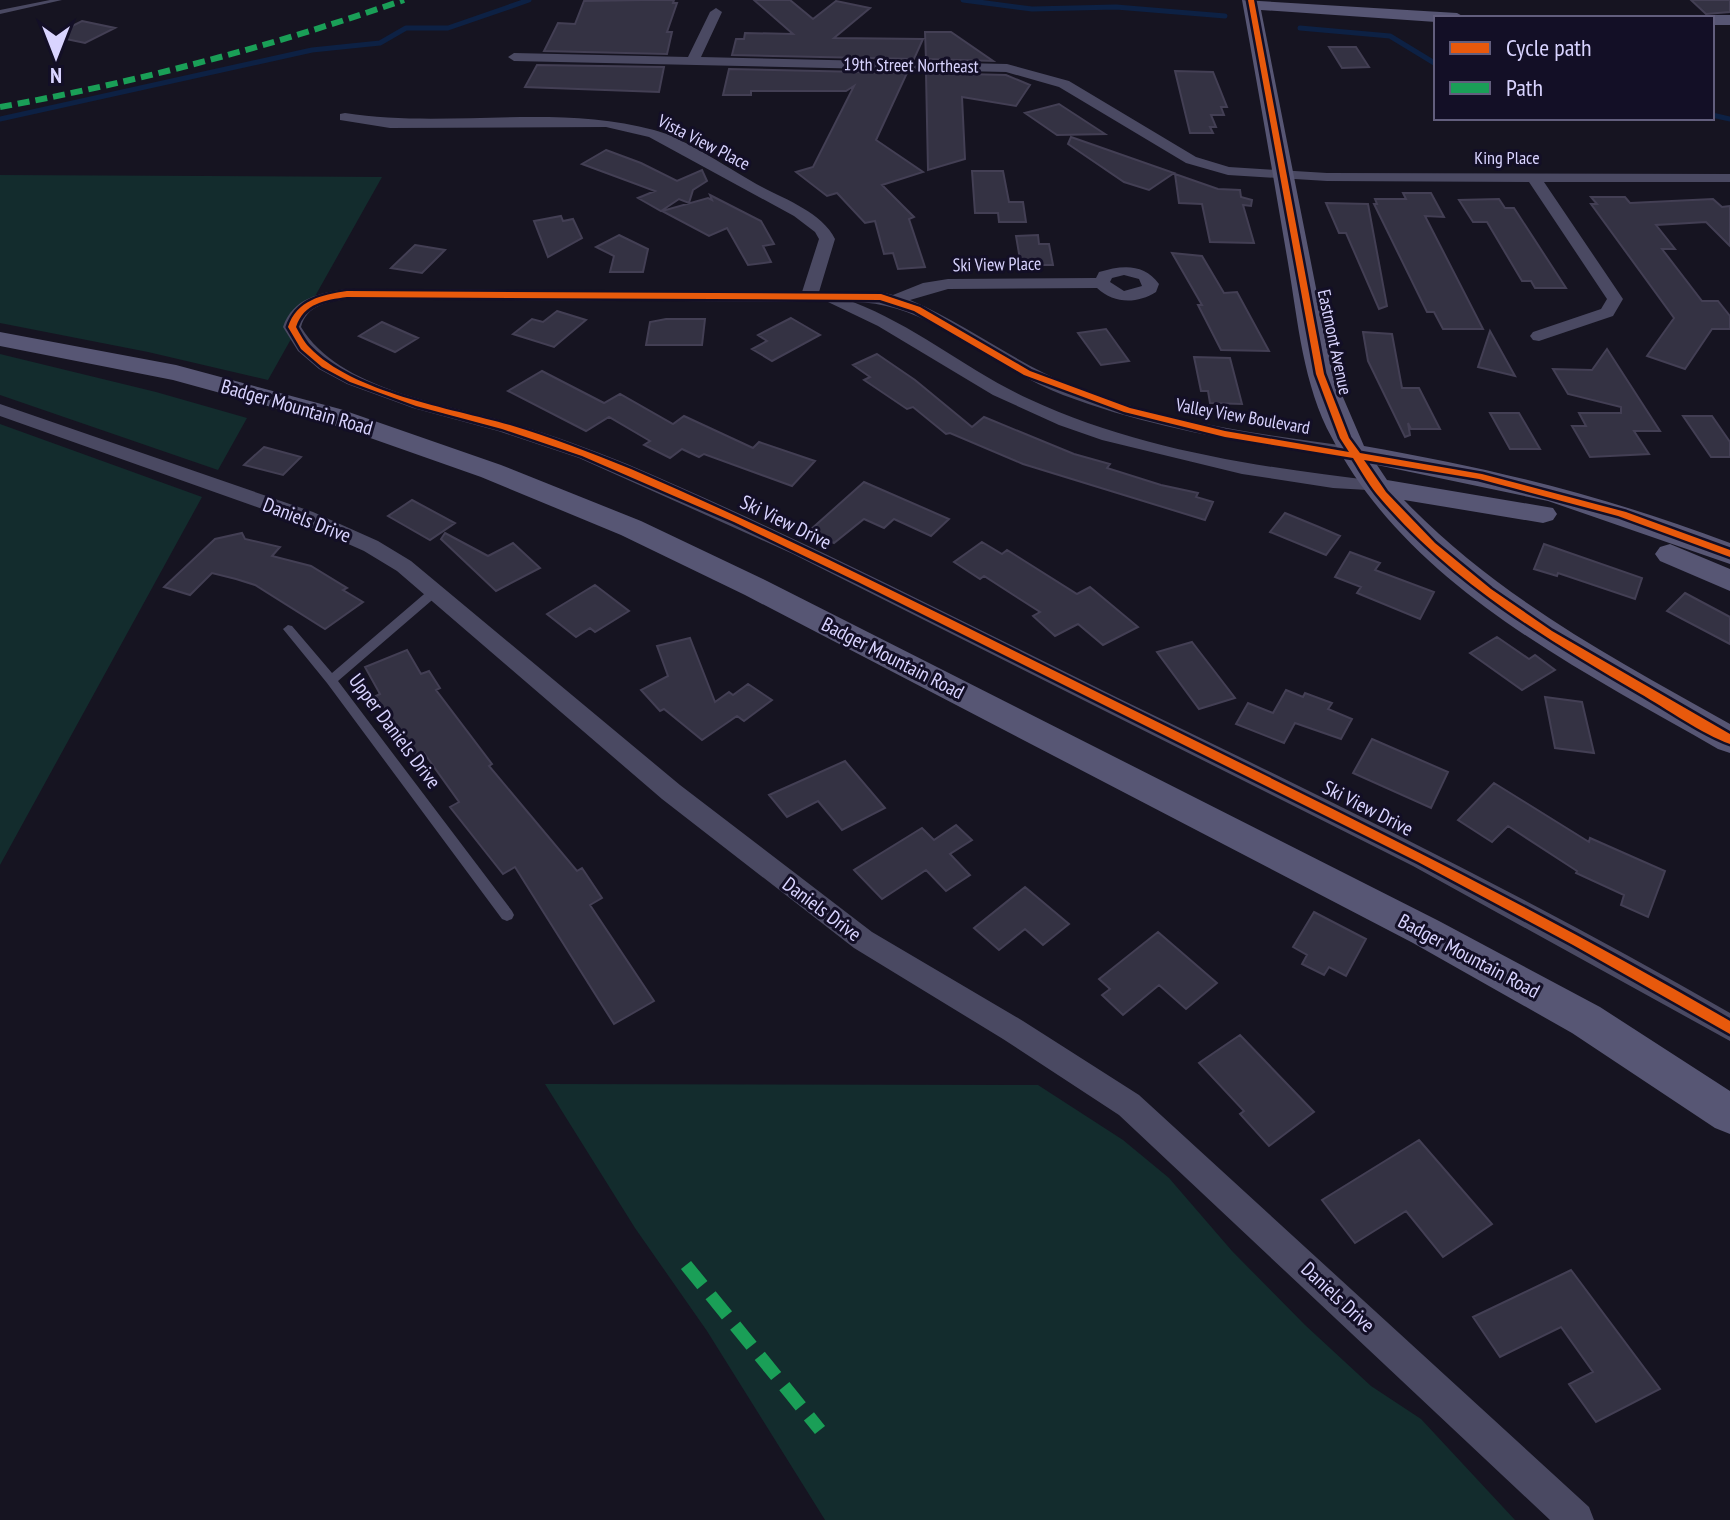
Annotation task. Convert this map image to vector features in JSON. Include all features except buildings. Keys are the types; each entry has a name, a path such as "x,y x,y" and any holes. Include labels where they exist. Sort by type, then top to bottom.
{"main road":[{"path":"1251,2 1434,16"},
{"name":"Eastmont Avenue","path":"1251,2 1325,392 1354,453 1378,487 1433,545 1511,608 1730,740"},
{"name":"Badger Mountain Road","path":"0,339 176,373 331,415 491,471 631,528 756,588 1426,932 1586,1020 1730,1114"},
{"name":"Valley View Boulevard","path":"1354,453 1557,494 1622,514 1730,554"},
{"path":"1378,487 1560,517 1660,550 1730,581"}],"street":[{"path":"693,60 716,12"},
{"name":"19th Street Northeast","path":"514,57 1007,68 1064,84 1191,160 1228,171 1284,175"},
{"name":"Vista View Place","path":"345,117 390,124 606,123 639,128 721,170 822,229 827,239 810,294"},
{"name":"King Place","path":"1284,175 1730,178"},
{"path":"1533,177 1615,299 1607,312 1539,336"},
{"name":"Ski View Place","path":"896,300 929,287 948,284 1102,283"},
{"name":"Ski View Drive","path":"810,294 347,294 307,304 297,314 292,327 298,340 315,357 368,387 591,456 810,556 1459,877 1641,975 1730,1028"},
{"path":"810,294 868,314 1021,403 1071,423 1126,441 1228,465 1293,477 1378,487"},
{"name":"Valley View Boulevard","path":"810,294 864,295 896,300 1027,373 1081,395 1168,422 1225,434 1354,453"},
{"name":"Daniels Drive","path":"0,410 339,530 388,556 671,792 863,940 1052,1054 1129,1105 1576,1520"}],"lane":[{"path":"0,12 59,0"},
{"name":"Upper Daniels Drive","path":"434,592 331,680 507,915"},
{"path":"288,629 331,680"}],"green space":[{"path":"0,175 382,177 268,380 148,352 0,323"},
{"path":"0,354 247,418 218,470 0,395"},
{"path":"0,424 202,497 0,865"},
{"path":"545,1084 1038,1085 1123,1140 1169,1178 1232,1251 1305,1325 1371,1386 1421,1419 1515,1520 825,1520 707,1331 635,1228"}],"waterway":[{"path":"0,119 312,50 380,43 406,28 448,28 529,0"},
{"path":"963,0 1032,9 1116,7 1225,16"},
{"path":"1300,28 1390,36 1434,63"},
{"path":"1714,115 1730,119"}],"marked path":[{"path":"0,107 103,87 205,62 404,0"},
{"path":"686,1265 820,1430"}],"cycle path":[{"path":"1251,0 1320,374 1345,438 1383,495 1431,546 1487,592 1548,634 1730,740"},
{"path":"1730,554 1622,514 1479,476 1225,434 1127,410 1027,373 917,309 881,297 347,294 321,299 306,306 299,311 292,327 304,347 326,365 354,380 420,404 505,427 586,454 738,520 862,579 1500,899 1730,1028"}]}
